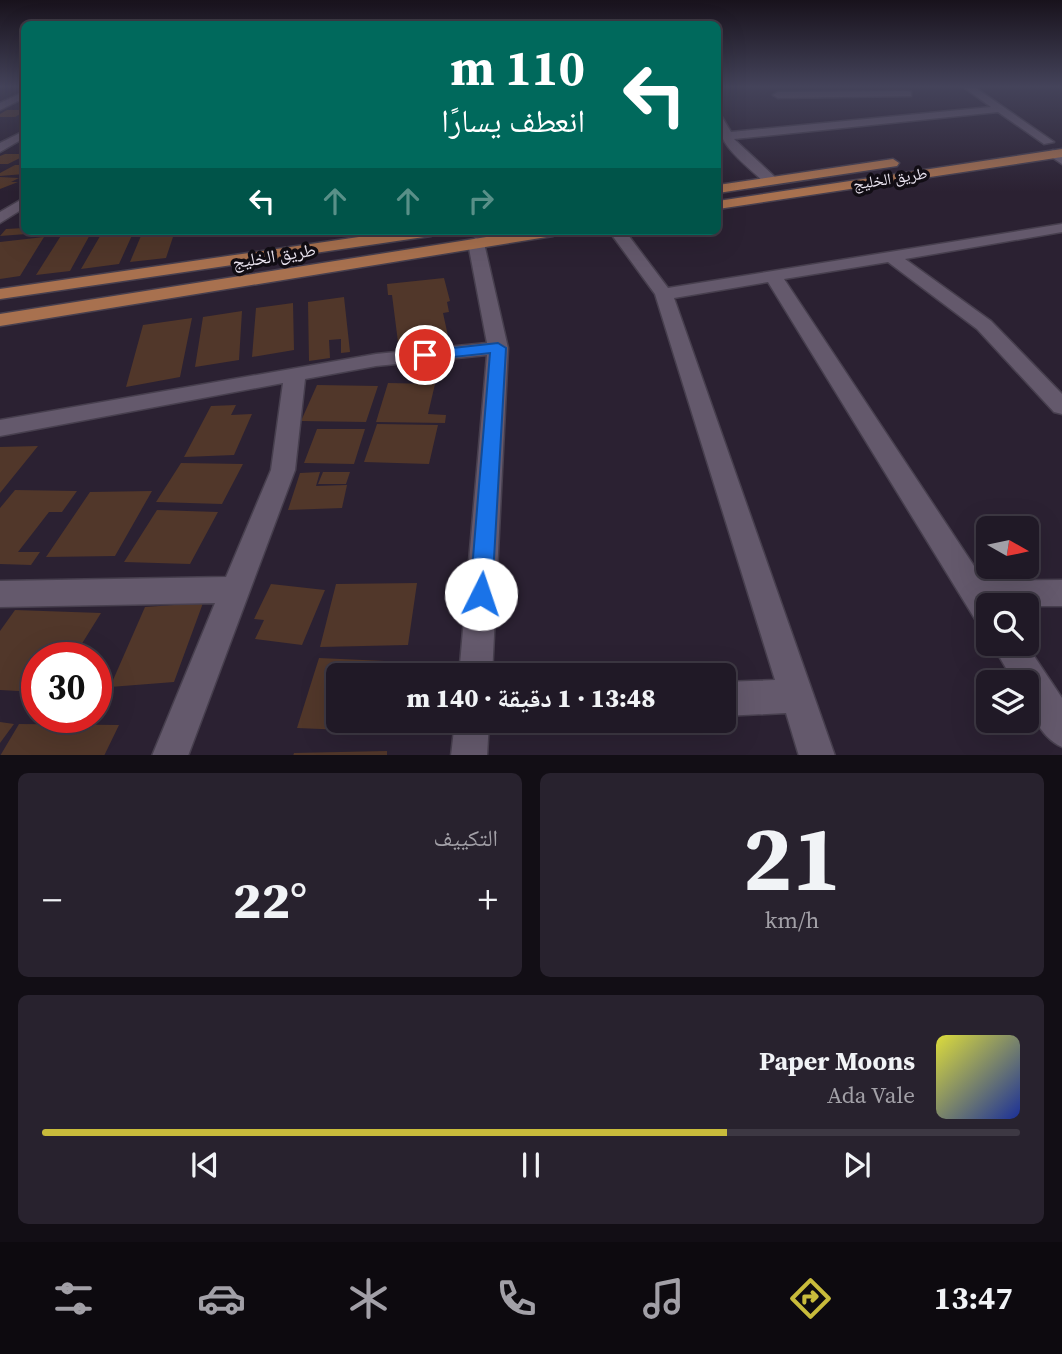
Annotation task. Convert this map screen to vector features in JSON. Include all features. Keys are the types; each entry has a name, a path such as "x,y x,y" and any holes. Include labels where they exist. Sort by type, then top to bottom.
{"main road":[{"name":"طريق الخليج","path":"1056,152 1062,141"},
{"name":"طريق الخليج","path":"1021,145 1056,152"},
{"name":"طريق الخليج","path":"721,205 1056,152"},
{"name":"طريق الخليج","path":"721,189 902,162"},
{"name":"طريق الخليج","path":"0,320 528,235"},
{"name":"طريق الخليج","path":"0,294 363,236"}],"street":[{"path":"809,121 815,127"},
{"path":"727,136 860,121"},
{"path":"1017,121 1056,152"},
{"path":"721,125 730,142 771,181"},
{"path":"0,148 21,136"},
{"path":"4,216 21,204"},
{"path":"664,294 774,278 1054,229 1062,245"},
{"path":"620,235 664,294 817,755"},
{"path":"476,243 498,348 476,663"},
{"path":"892,257 984,325 1062,407"},
{"path":"774,278 976,595"},
{"path":"0,428 376,360 498,348"},
{"path":"170,755 283,470 295,375"},
{"path":"0,594 234,590"},
{"path":"1039,596 1062,593"},
{"path":"1016,656 1062,729"},
{"path":"736,698 797,696"},
{"path":"469,755 471,733"}],"building":[{"path":"21,154 21,158 8,164 0,164 0,156"},
{"path":"15,165 21,165 21,174 0,176 0,173"},
{"path":"0,177 19,178 11,182 18,182 0,189"},
{"path":"21,228 21,234 0,236 6,229"},
{"path":"61,235 90,235 70,271 36,275"},
{"path":"101,235 132,235 119,264 81,269"},
{"path":"141,235 174,235 166,258 130,262"},
{"path":"44,237 20,276 0,279 0,242"},
{"path":"444,278 450,301 447,302 449,312 443,313 448,336 398,342 392,295 388,295 387,284"},
{"path":"344,297 350,352 341,353 341,339 329,340 330,358 309,361 308,302"},
{"path":"293,303 294,350 252,357 256,308"},
{"path":"242,311 239,360 195,367 203,317"},
{"path":"192,318 180,377 126,387 143,325"},
{"path":"388,383 435,384 428,414 446,415 445,423 376,422"},
{"path":"317,385 378,386 366,422 301,421"},
{"path":"236,405 231,415 252,414 234,455 184,457 211,406"},
{"path":"377,424 438,425 429,464 364,462"},
{"path":"317,429 365,429 354,464 304,463"},
{"path":"38,446 0,493 0,447"},
{"path":"181,463 243,464 222,504 156,502"},
{"path":"320,472 316,486 347,485 342,508 288,510 300,473"},
{"path":"323,472 350,472 346,484 318,484"},
{"path":"15,490 77,491 62,512 49,512 18,552 40,552 31,565 0,564 0,508"},
{"path":"152,491 115,556 46,557 90,492"},
{"path":"157,510 218,512 190,564 124,562"},
{"path":"417,583 408,645 320,647 336,584"},
{"path":"271,584 325,590 302,645 255,639 264,620 254,619"},
{"path":"203,603 174,682 112,687 112,682 145,607"},
{"path":"15,610 101,613 83,642 21,642 21,691 0,690 0,631"},
{"path":"319,658 407,662 326,663 326,729 297,728"},
{"path":"0,722 14,724 0,743"},
{"path":"19,724 21,733 112,733 112,725 119,725 104,755 1,755"},
{"path":"387,751 387,755 293,755"}],"route":[{"path":"425,355 498,348 481,594"}]}
